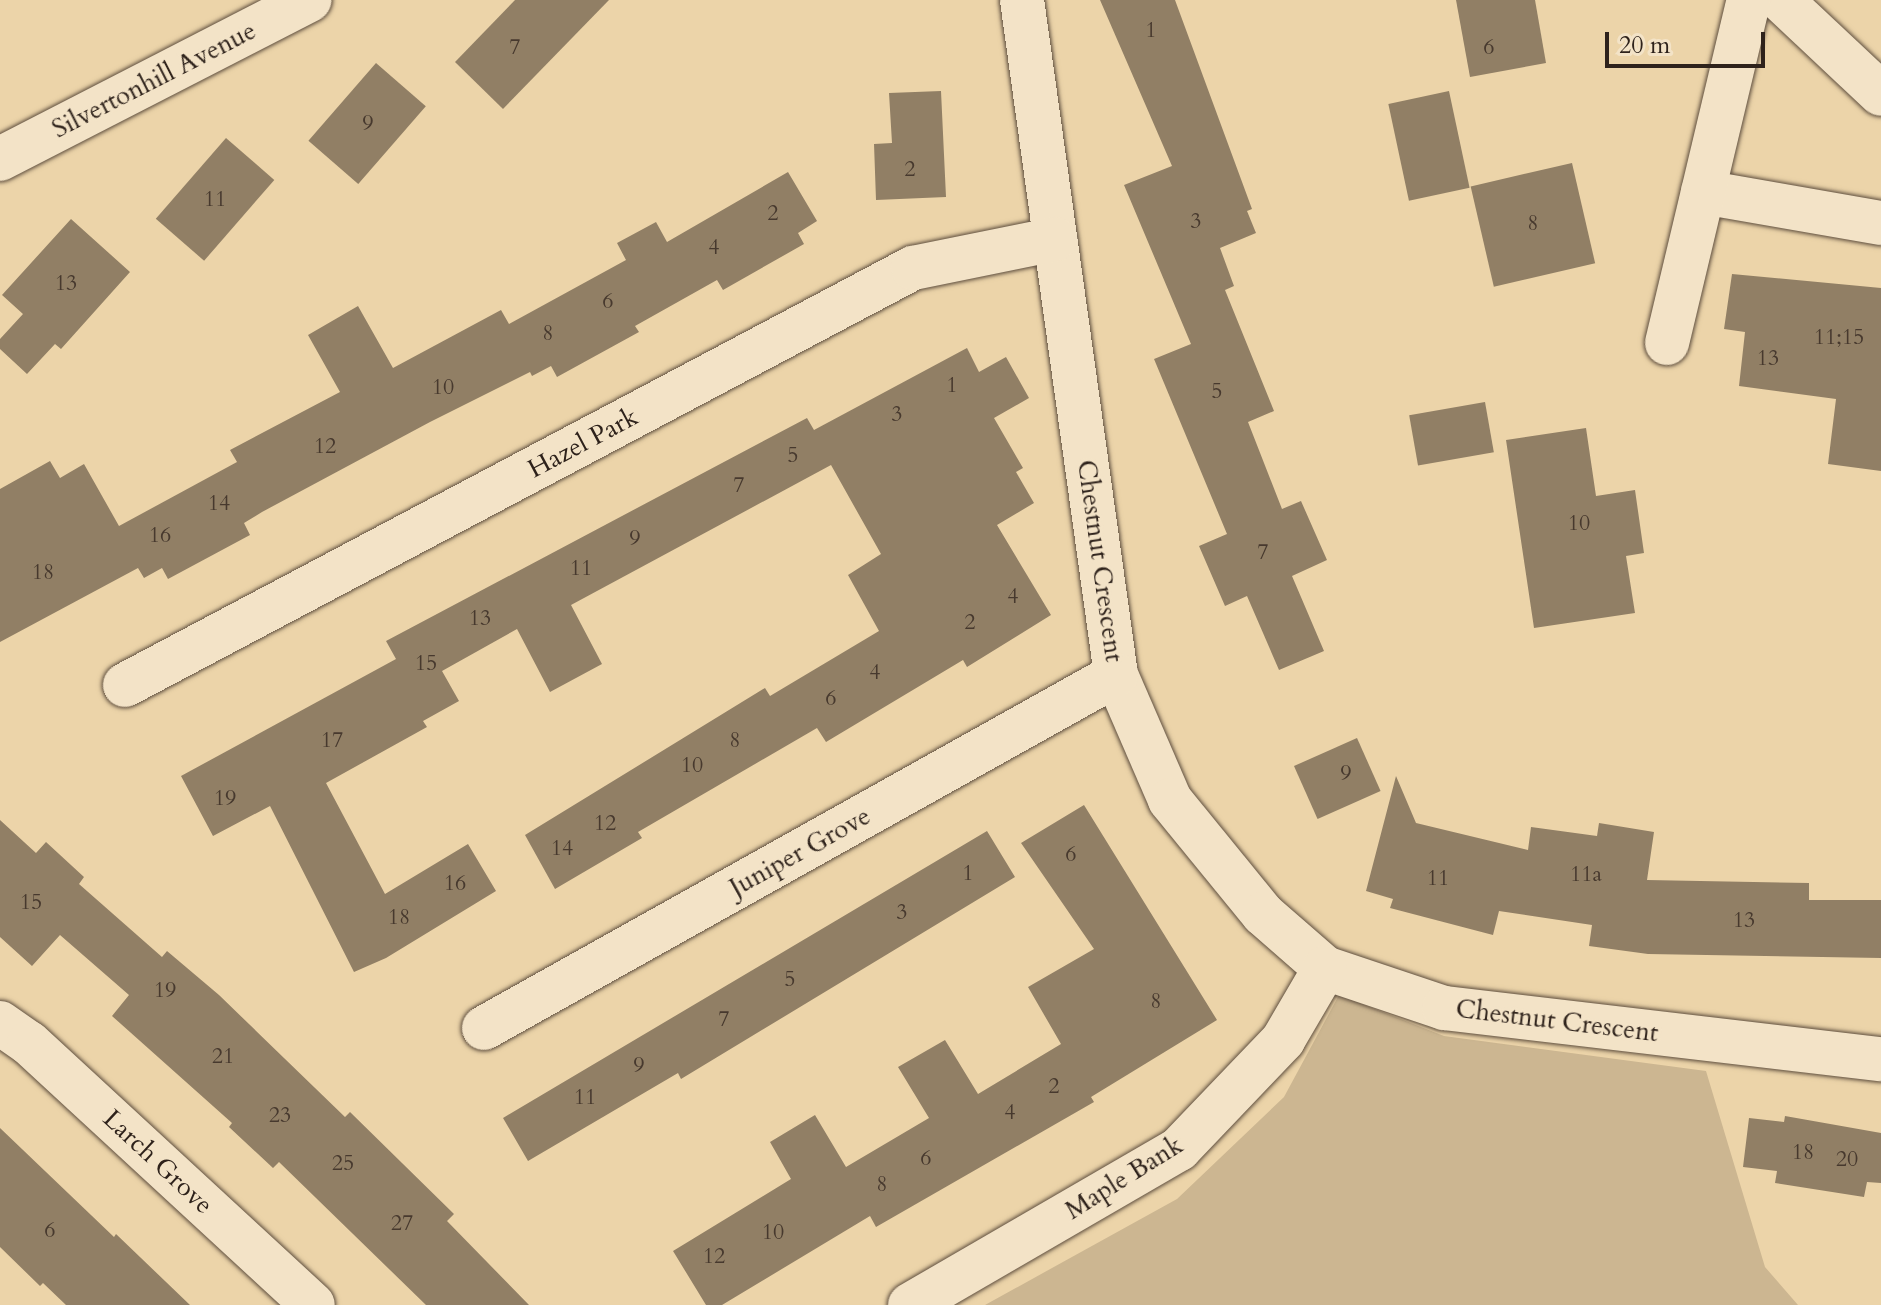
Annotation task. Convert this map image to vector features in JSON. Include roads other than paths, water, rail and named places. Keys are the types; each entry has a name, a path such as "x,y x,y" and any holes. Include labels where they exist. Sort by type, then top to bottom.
{"street":[{"name":"Silvertonhill Avenue","path":"0,159 309,0"},
{"name":"Chestnut Crescent","path":"1022,0 1116,675 1170,800 1263,914 1325,968 1444,1008 1881,1059"},
{"path":"1667,343 1749,0"},
{"path":"1781,0 1881,94"},
{"path":"1703,192 1881,223"},
{"name":"Hazel Park","path":"125,685 913,268 1055,239"},
{"name":"Juniper Grove","path":"484,1028 1116,675"},
{"name":"Maple Bank","path":"910,1305 1179,1149 1283,1040 1325,968"},
{"name":"Larch Grove","path":"0,1023 313,1305"}]}
